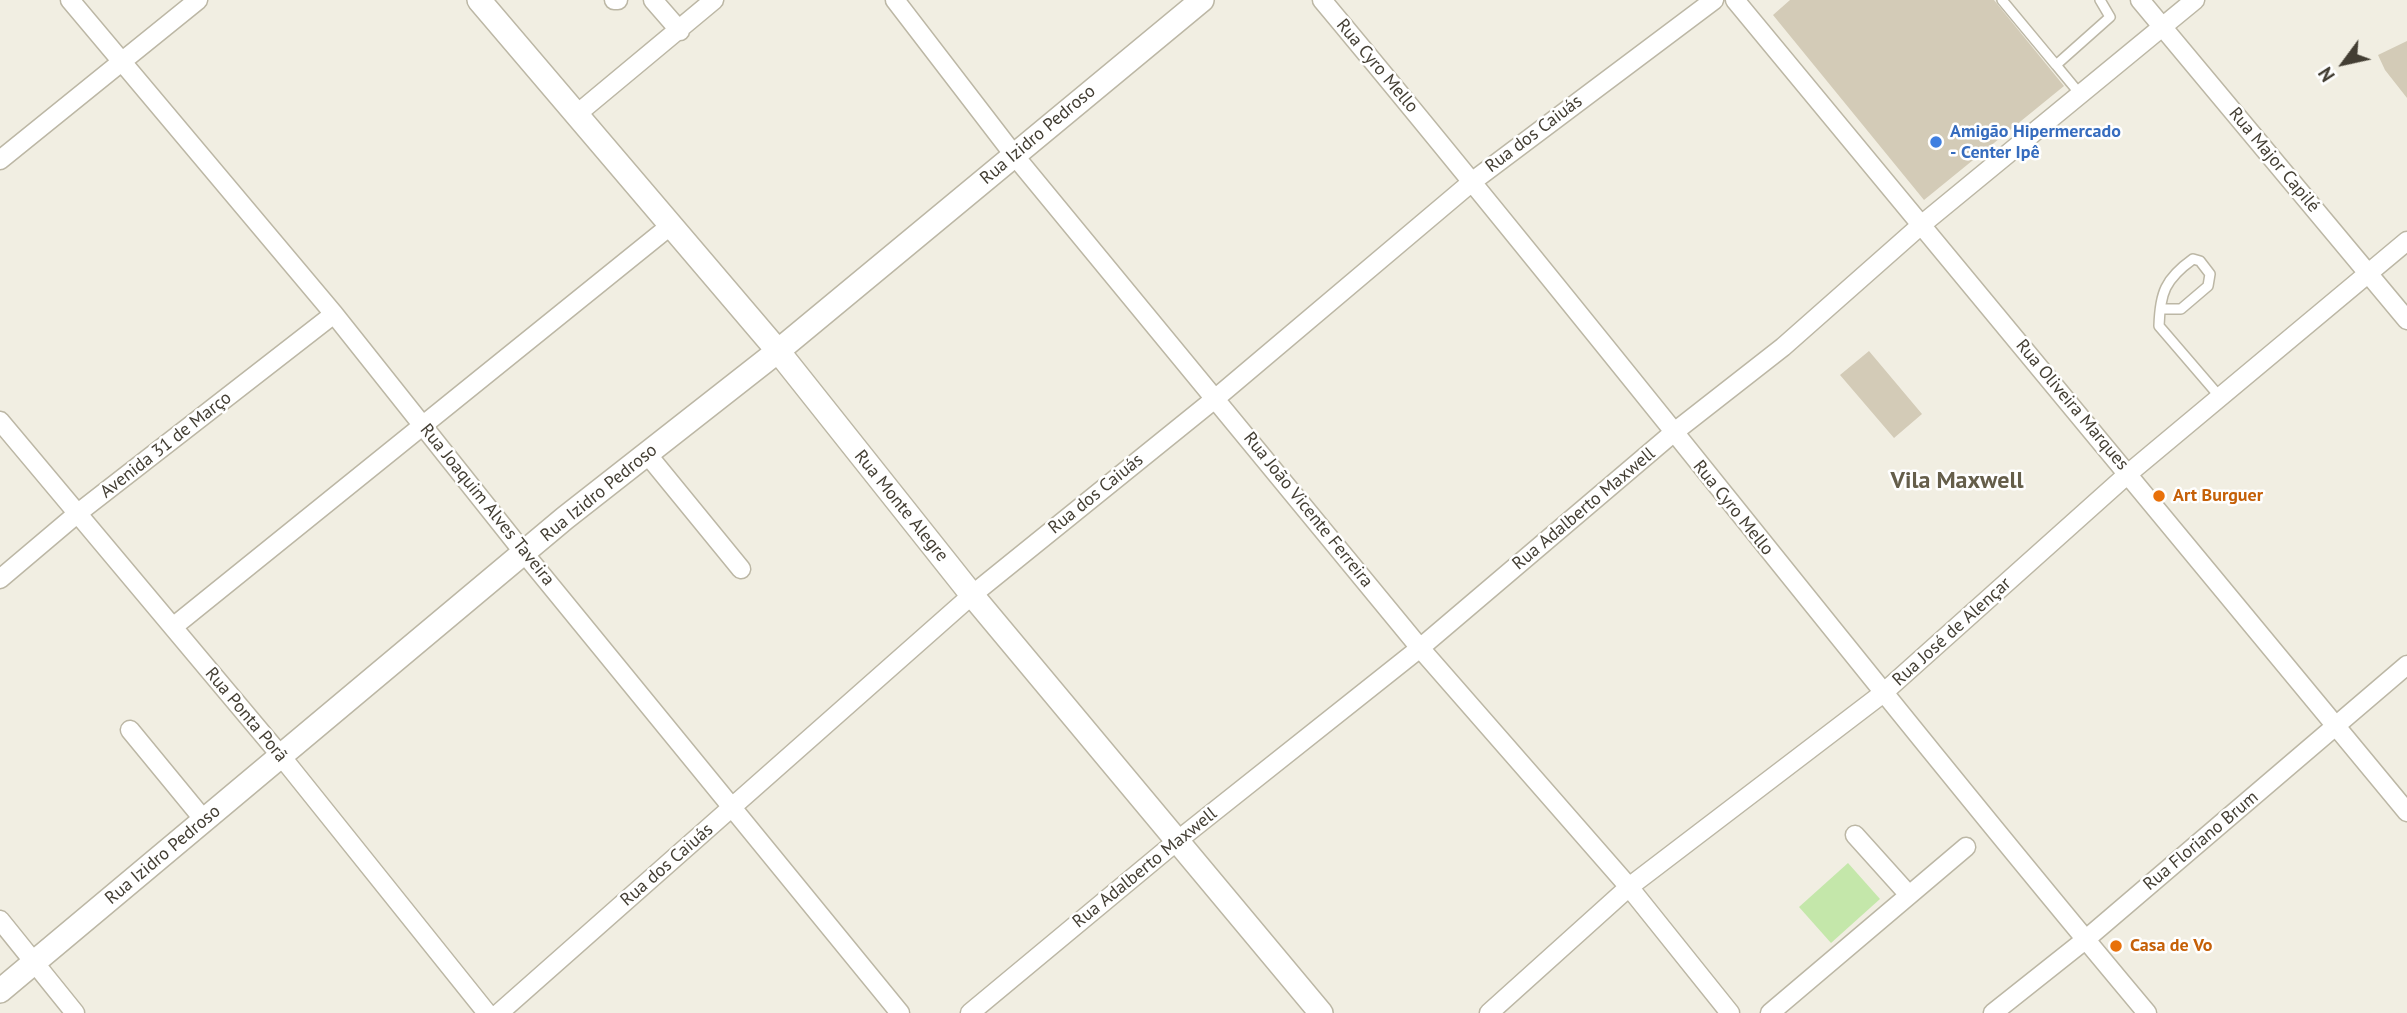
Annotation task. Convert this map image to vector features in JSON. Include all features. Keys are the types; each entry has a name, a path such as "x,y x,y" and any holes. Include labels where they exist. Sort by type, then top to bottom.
{"street":[{"name":"Rua Joaquim Alves Taveira","path":"70,0 334,314 524,552 900,1013"},
{"path":"0,160 198,0"},
{"name":"Rua Monte Alegre","path":"479,0 778,351 972,595 1321,1013"},
{"path":"653,0 680,31"},
{"path":"577,114 714,0"},
{"name":"Rua João Vicente Ferreira","path":"895,0 1014,155 1420,648 1629,887 1730,1013"},
{"name":"Rua Izidro Pedroso","path":"0,991 524,552 778,351 1202,0"},
{"name":"Rua Cyro Mello","path":"1322,0 1473,180 1882,694 2147,1013"},
{"name":"Rua dos Caiuás","path":"499,1013 972,595 1216,398 1473,180 1714,0"},
{"name":"Rua Oliveira Marques","path":"1735,0 2407,812"},
{"name":"Rua Major Capilé","path":"2140,0 2407,320"},
{"name":"Rua Adalberto Maxwell","path":"970,1013 1177,841 1420,648 1673,433 1783,347 1920,226 2194,0"},
{"path":"173,627 670,226"},
{"name":"Rua José de Alençar","path":"1489,1013 1629,887 1882,694 2129,473 2407,241"},
{"name":"Avenida 31 de Março","path":"0,579 78,513 334,314"},
{"name":"Rua Ponta Porã","path":"0,421 281,756 487,1013"},
{"path":"647,454 741,569"},
{"name":"Rua Floriano Brum","path":"1993,1013 2085,940 2407,665"},
{"path":"130,730 204,820"},
{"path":"1855,835 1909,895"},
{"path":"1770,1013 1966,847"},
{"path":"0,920 75,1013"}],"lane":[{"path":"2002,0 2080,94"},
{"path":"2056,65 2109,17 2100,0"},
{"path":"2162,309 2181,309 2194,301 2208,286 2210,274 2200,261 2193,259 2175,272 2161,293 2159,326 2220,397"}],"green space":[{"path":"1848,863 1880,899 1831,943 1799,907"}],"building":[{"name":"Amigão Hipermercado - Center Ipê","path":"1790,0 1994,0 2064,86 1924,200 1773,15"},
{"path":"2407,41 2407,98 2385,70 2378,55"},
{"path":"1869,351 1922,414 1894,438 1840,375"}],"place":[{"name":"Amigão Hipermercado - Center Ipê","path":"1936,142"},
{"name":"Art Burguer","path":"2159,496"},
{"name":"Casa de Vo","path":"2116,946"}],"district":[{"name":"Vila Maxwell","path":"1957,481"}]}
